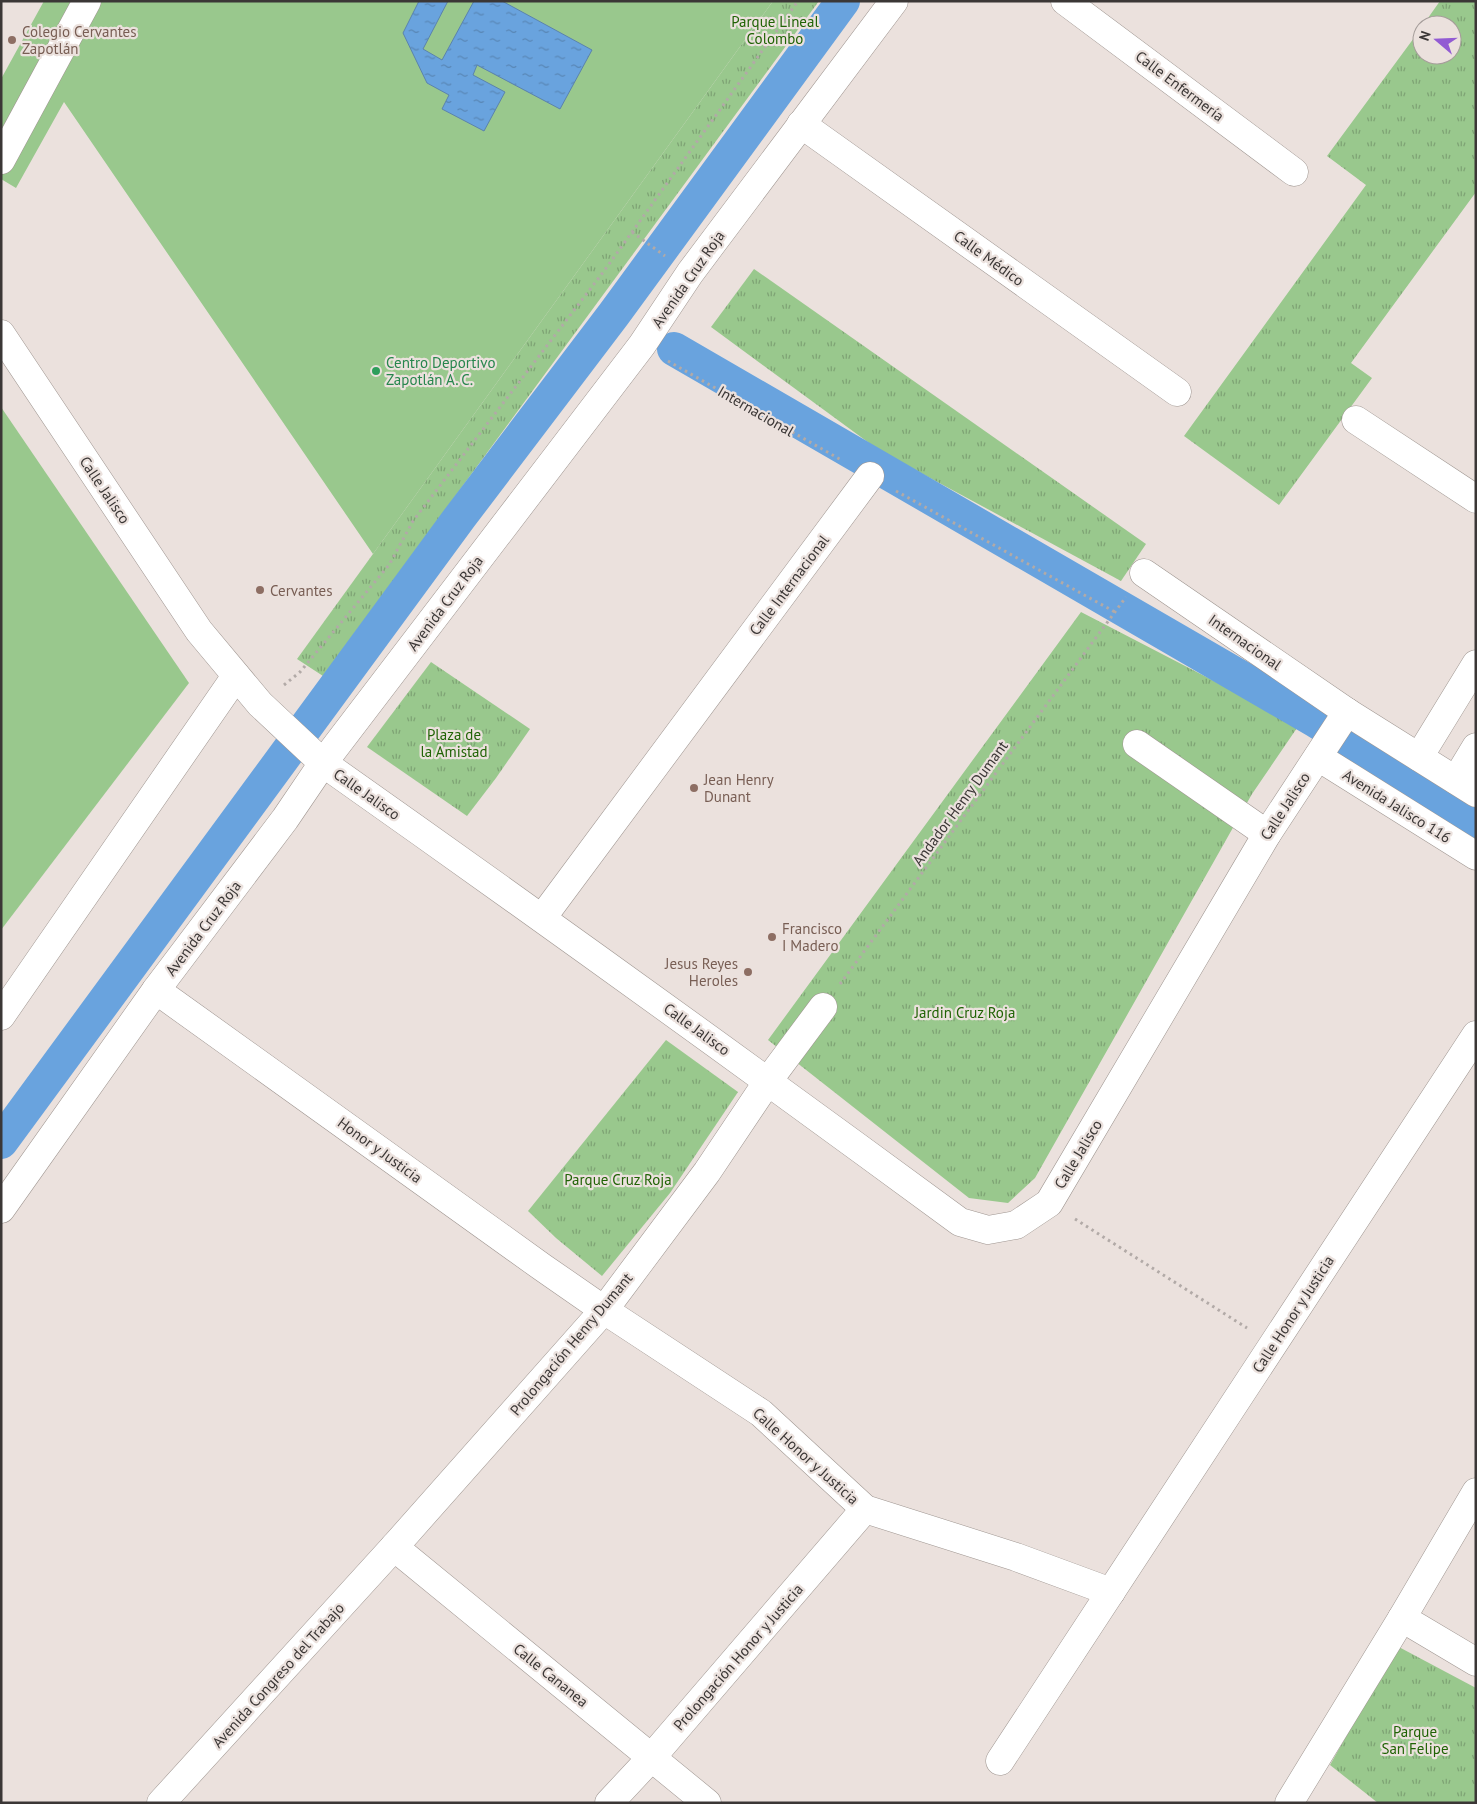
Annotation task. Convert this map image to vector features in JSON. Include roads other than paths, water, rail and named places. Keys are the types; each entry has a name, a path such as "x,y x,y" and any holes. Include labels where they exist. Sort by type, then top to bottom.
{"street":[{"path":"1,160 87,1"},
{"name":"Avenida Cruz Roja","path":"1,1209 156,990 285,819 322,763 642,346 690,273 894,1"},
{"name":"Calle Enfermería","path":"1065,1 1294,172"},
{"name":"Calle Médico","path":"801,124 1177,392"},
{"name":"Calle Jalisco","path":"1,334 199,631 260,704 302,745 322,763 542,918 960,1222 988,1230 1016,1225 1048,1203 1267,834 1333,733"},
{"path":"1356,420 1476,499"},
{"name":"Calle Internacional","path":"542,918 870,476"},
{"name":"Internacional","path":"1144,572 1333,733"},
{"path":"1419,757 1476,664"},
{"path":"1,1016 236,676"},
{"path":"1333,733 1419,757 1466,786 1476,747"},
{"name":"Avenida Jalisco 116","path":"1333,733 1476,856"},
{"path":"1138,744 1267,834"},
{"name":"Honor y Justicia","path":"156,990 604,1310"},
{"name":"Prolongación Henry Dumant","path":"394,1547 604,1310 707,1172 768,1081 823,1007"},
{"name":"Calle Honor y Justicia","path":"1000,1760 1476,1036"},
{"name":"Calle Honor y Justicia","path":"604,1310 761,1413 865,1509 1016,1557 1111,1592"},
{"path":"1300,1798 1320,1754 1476,1492"},
{"name":"Prolongación Honor y Justicia","path":"609,1803 651,1758 865,1509"},
{"name":"Calle Cananea","path":"394,1547 707,1803"},
{"name":"Avenida Congreso del Trabajo","path":"162,1803 394,1547"},
{"path":"1402,1618 1476,1662"}],"water":[{"path":"419,1 448,1 423,49 442,60 474,1 502,1 592,50 560,109 477,65 473,75 505,92 484,131 442,109 449,95 427,83 403,33"}],"waterway":[{"path":"1,1142 460,517 614,314 843,1"},
{"path":"674,349 1316,721 1476,821"}],"place":[{"name":"Colegio Cervantes Zapotlán","path":"12,40"},
{"name":"Centro Deportivo Zapotlán A. C.","path":"376,371"},
{"name":"Cervantes","path":"260,590"},
{"name":"Jean Henry Dunant","path":"694,788"},
{"name":"Francisco I Madero","path":"772,937"},
{"name":"Jesus Reyes Heroles","path":"748,972"}],"park label":[{"name":"Parque Lineal Colombo","path":"775,30"},
{"name":"Plaza de la Amistad","path":"454,742"},
{"name":"Jardin Cruz Roja","path":"965,1012"},
{"name":"Parque Cruz Roja","path":"618,1179"},
{"name":"Parque San Felipe","path":"1415,1740"}]}
